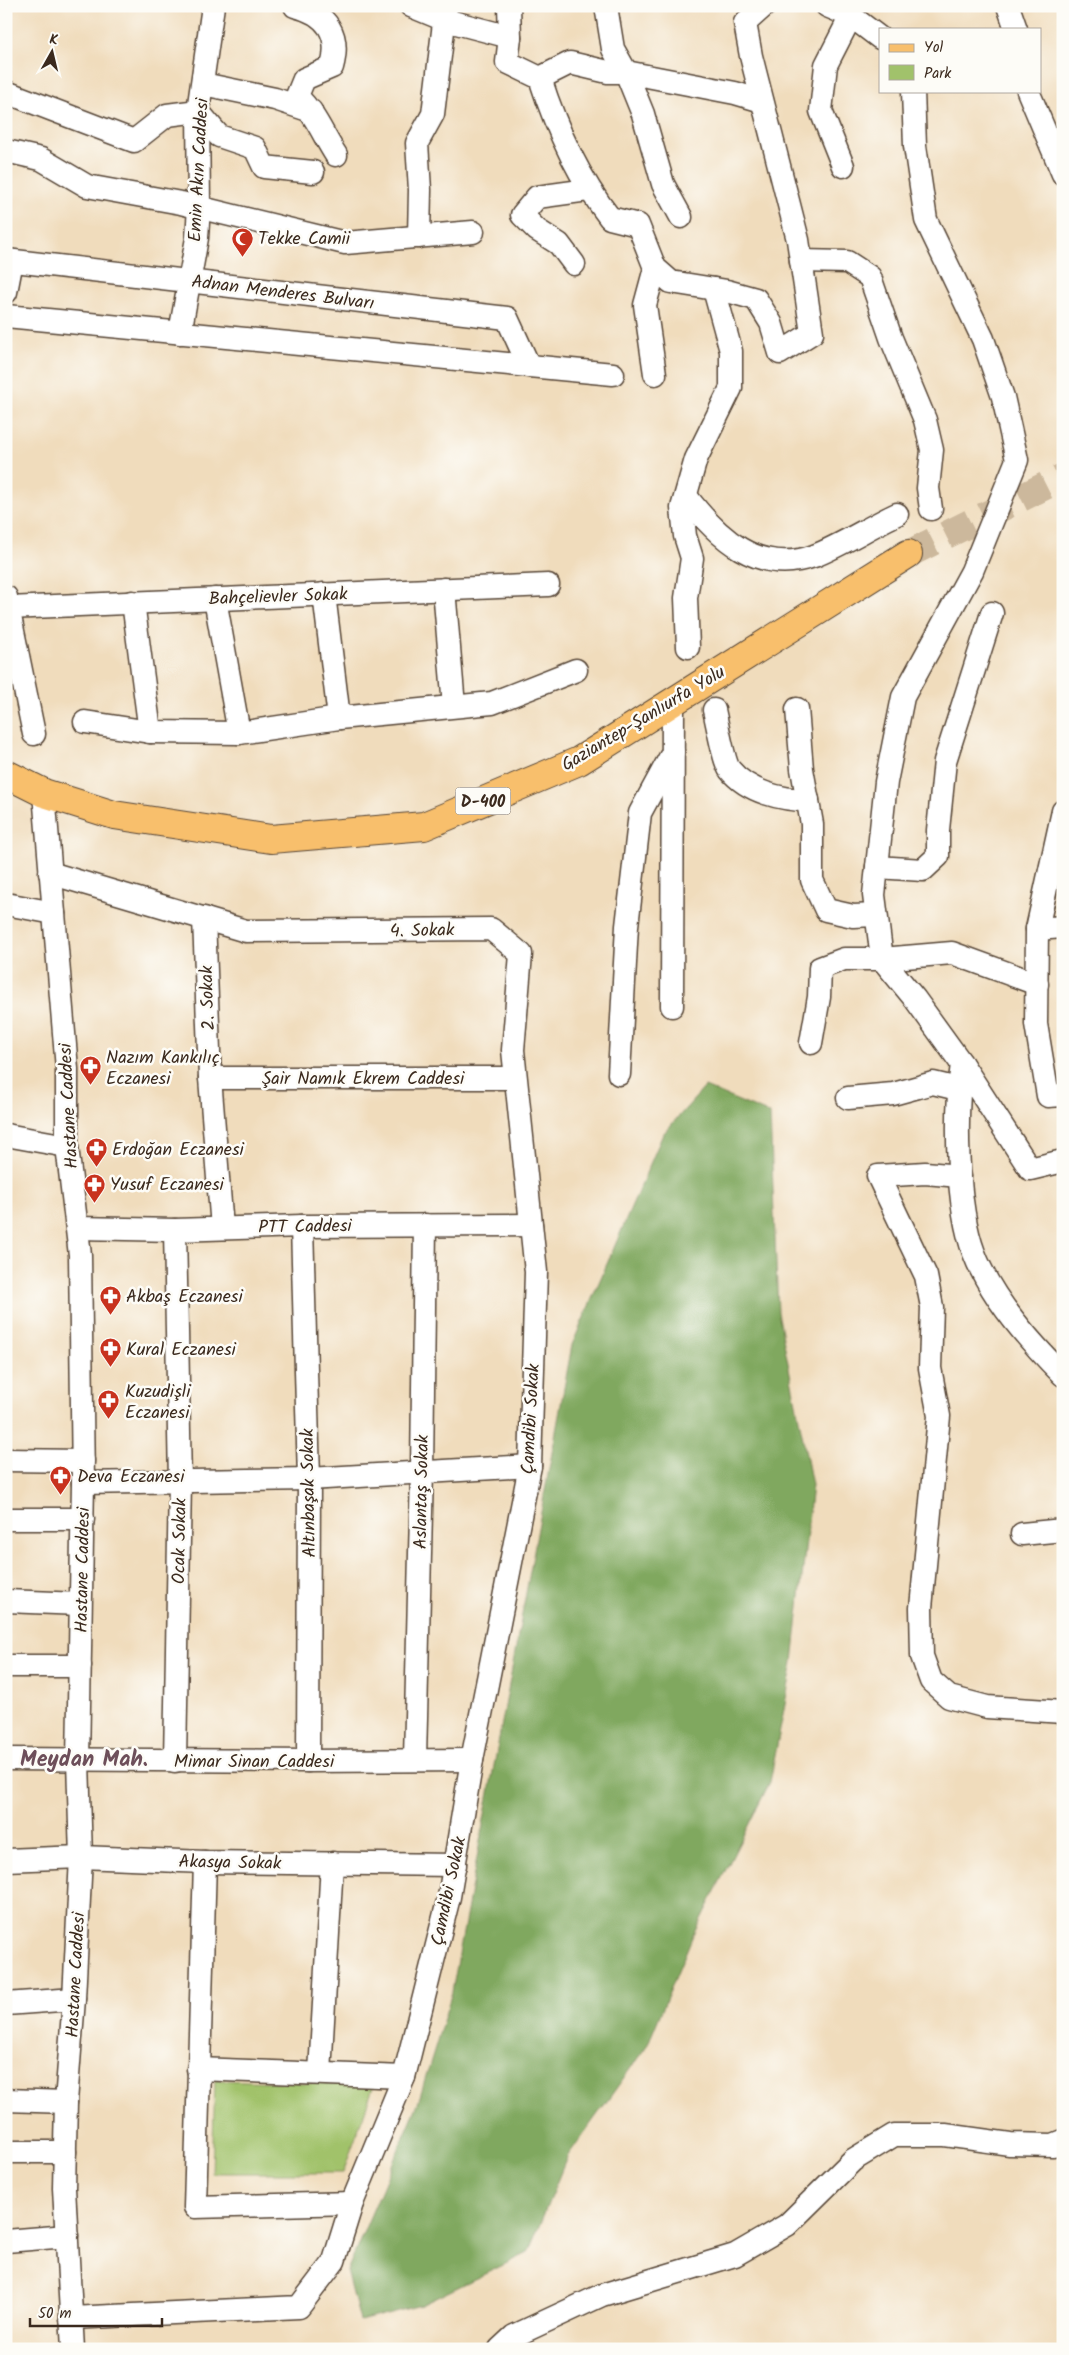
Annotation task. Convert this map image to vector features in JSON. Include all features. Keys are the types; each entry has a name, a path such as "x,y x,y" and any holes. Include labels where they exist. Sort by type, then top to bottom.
{"main road":[{"name":"Gaziantep-Şanlıurfa Yolu","path":"6,774 44,793 114,815 270,839 424,826 579,761 908,554"}],"street":[{"name":"Emin Akın Caddesi","path":"180,333 200,207 198,111 213,6"},
{"path":"295,6 313,11 328,23 337,50 332,67 304,79 297,96 312,112 321,132 336,154"},
{"path":"411,6 446,13 510,37"},
{"path":"509,6 510,37 507,62 540,78 550,108 588,190 610,218 638,225 655,268 671,282 714,289 756,299 771,324 780,353 812,333 801,261 745,23 764,6"},
{"path":"606,6 613,49 626,72 643,114 663,184 681,217"},
{"path":"827,6 850,16 879,37"},
{"path":"1008,6 1016,28"},
{"path":"419,237 420,190 417,143 433,114 446,13"},
{"path":"844,166 821,111 826,65 850,16"},
{"path":"540,78 570,63 608,72 626,72 735,93 762,101"},
{"path":"203,84 275,99 312,112"},
{"path":"6,92 134,141 167,114 198,111 218,136 255,148 264,167 313,172"},
{"path":"912,92 915,146 926,220 984,340 1004,397 1017,460 972,571 903,697 886,782 876,867 874,895 882,959 915,999 962,1064 1030,1169 1063,1161"},
{"path":"1028,92 1063,174"},
{"path":"6,151 41,159 87,186 200,207 345,244 473,232"},
{"path":"574,264 559,244 536,230 522,215 537,197 588,190"},
{"path":"6,292 9,261"},
{"name":"Adnan Menderes Bulvarı","path":"9,261 507,318 529,366"},
{"path":"801,261 847,262 870,277 891,338 925,420 932,450 928,488 931,509"},
{"path":"655,268 644,304 655,374"},
{"path":"688,647 686,598 692,558 685,536 682,508 696,459 731,388 731,351 714,289"},
{"path":"6,316 613,374"},
{"path":"686,496 727,542 763,560 788,562 814,556 897,514"},
{"name":"Bahçelievler Sokak","path":"7,602 133,602 548,585"},
{"path":"444,589 454,706"},
{"path":"324,594 339,718"},
{"path":"215,599 239,733"},
{"path":"7,602 34,734"},
{"path":"133,602 150,732"},
{"path":"876,867 923,870 938,856 938,830 945,761 992,613"},
{"path":"85,722 150,732 239,733 339,718 492,703 576,670"},
{"path":"672,1006 673,702"},
{"path":"797,709 802,769 812,824 812,880 826,910 853,916 876,915"},
{"path":"714,710 730,769 751,786 760,790 786,800 808,800"},
{"path":"619,1074 627,926 640,813 673,752"},
{"name":"Hastane Caddesi","path":"44,793 67,1069 67,1146 78,1228 83,1461 78,1761 81,1857 74,2000 66,2102 65,2152 73,2349"},
{"path":"1063,811 1037,929 1036,1024 1048,1096 1063,1095"},
{"name":"4. Sokak","path":"50,873 246,930 491,929 520,954 513,1050 531,1225"},
{"path":"6,904 54,913"},
{"name":"2. Sokak","path":"204,918 210,1078 222,1228"},
{"path":"1037,929 1063,927"},
{"path":"811,1043 819,997 820,968 844,959 882,959 952,953 1037,984"},
{"path":"962,1064 958,1089 960,1176 961,1191 974,1252 995,1293 1046,1358 1063,1375"},
{"name":"Şair Namık Ekrem Caddesi","path":"210,1078 516,1078"},
{"path":"848,1098 893,1094 933,1083 958,1089"},
{"path":"6,1135 67,1146"},
{"path":"960,1176 925,1174 878,1176 926,1276 932,1307 930,1368 939,1416 921,1608 922,1656 931,1681 949,1696 986,1707 1063,1712"},
{"name":"PTT Caddesi","path":"78,1228 175,1230 302,1226 531,1225"},
{"name":"Çamdibi Sokak","path":"71,2318 299,2307 334,2261 352,2204 404,2077 450,1897 472,1760 530,1466 536,1272 531,1225"},
{"name":"Altınbaşak Sokak","path":"302,1226 309,1479 308,1761"},
{"name":"Aslantaş Sokak","path":"415,1759 422,1471 425,1226"},
{"name":"Ocak Sokak","path":"175,1230 180,1482 175,1761"},
{"path":"6,1460 83,1461"},
{"path":"83,1483 309,1479 530,1466"},
{"path":"6,1519 83,1519"},
{"path":"1022,1534 1063,1530"},
{"path":"6,1601 80,1604"},
{"path":"6,1666 80,1666"},
{"name":"Mimar Sinan Caddesi","path":"6,1759 78,1761 472,1760"},
{"name":"Akasya Sokak","path":"6,1860 81,1857 205,1862 455,1866"},
{"path":"205,1862 195,2207 352,2204"},
{"path":"320,2073 332,1863"},
{"path":"6,2004 74,2000"},
{"path":"198,2069 404,2077"},
{"path":"6,2100 66,2102"},
{"path":"500,2349 514,2336 602,2295 735,2255 787,2225 852,2160 894,2135 945,2135 1010,2144 1053,2145 1063,2141"},
{"path":"6,2152 65,2152"},
{"path":"6,2241 67,2236"}],"green space":[{"path":"705,1087 770,1114 778,1312 812,1485 793,1662 770,1782 693,1935 648,2044 567,2157 528,2253 421,2305 360,2321 347,2271 417,2106 452,1992 572,1345 663,1134"},
{"path":"215,2080 374,2085 343,2173 212,2173"}],"tunnel":[{"path":"908,554 1063,477"}],"place":[{"name":"Tekke Camii","path":"242,257"},
{"name":"Nazım Kankılıç Eczanesi","path":"90,1086"},
{"name":"Erdoğan Eczanesi","path":"96,1168"},
{"name":"Yusuf Eczanesi","path":"94,1203"},
{"name":"Akbaş Eczanesi","path":"110,1315"},
{"name":"Kural Eczanesi","path":"110,1368"},
{"name":"Kuzudişli Eczanesi","path":"109,1420"},
{"name":"Deva Eczanesi","path":"61,1495"}],"district":[{"name":"Meydan Mah.","path":"84,1758"}]}
